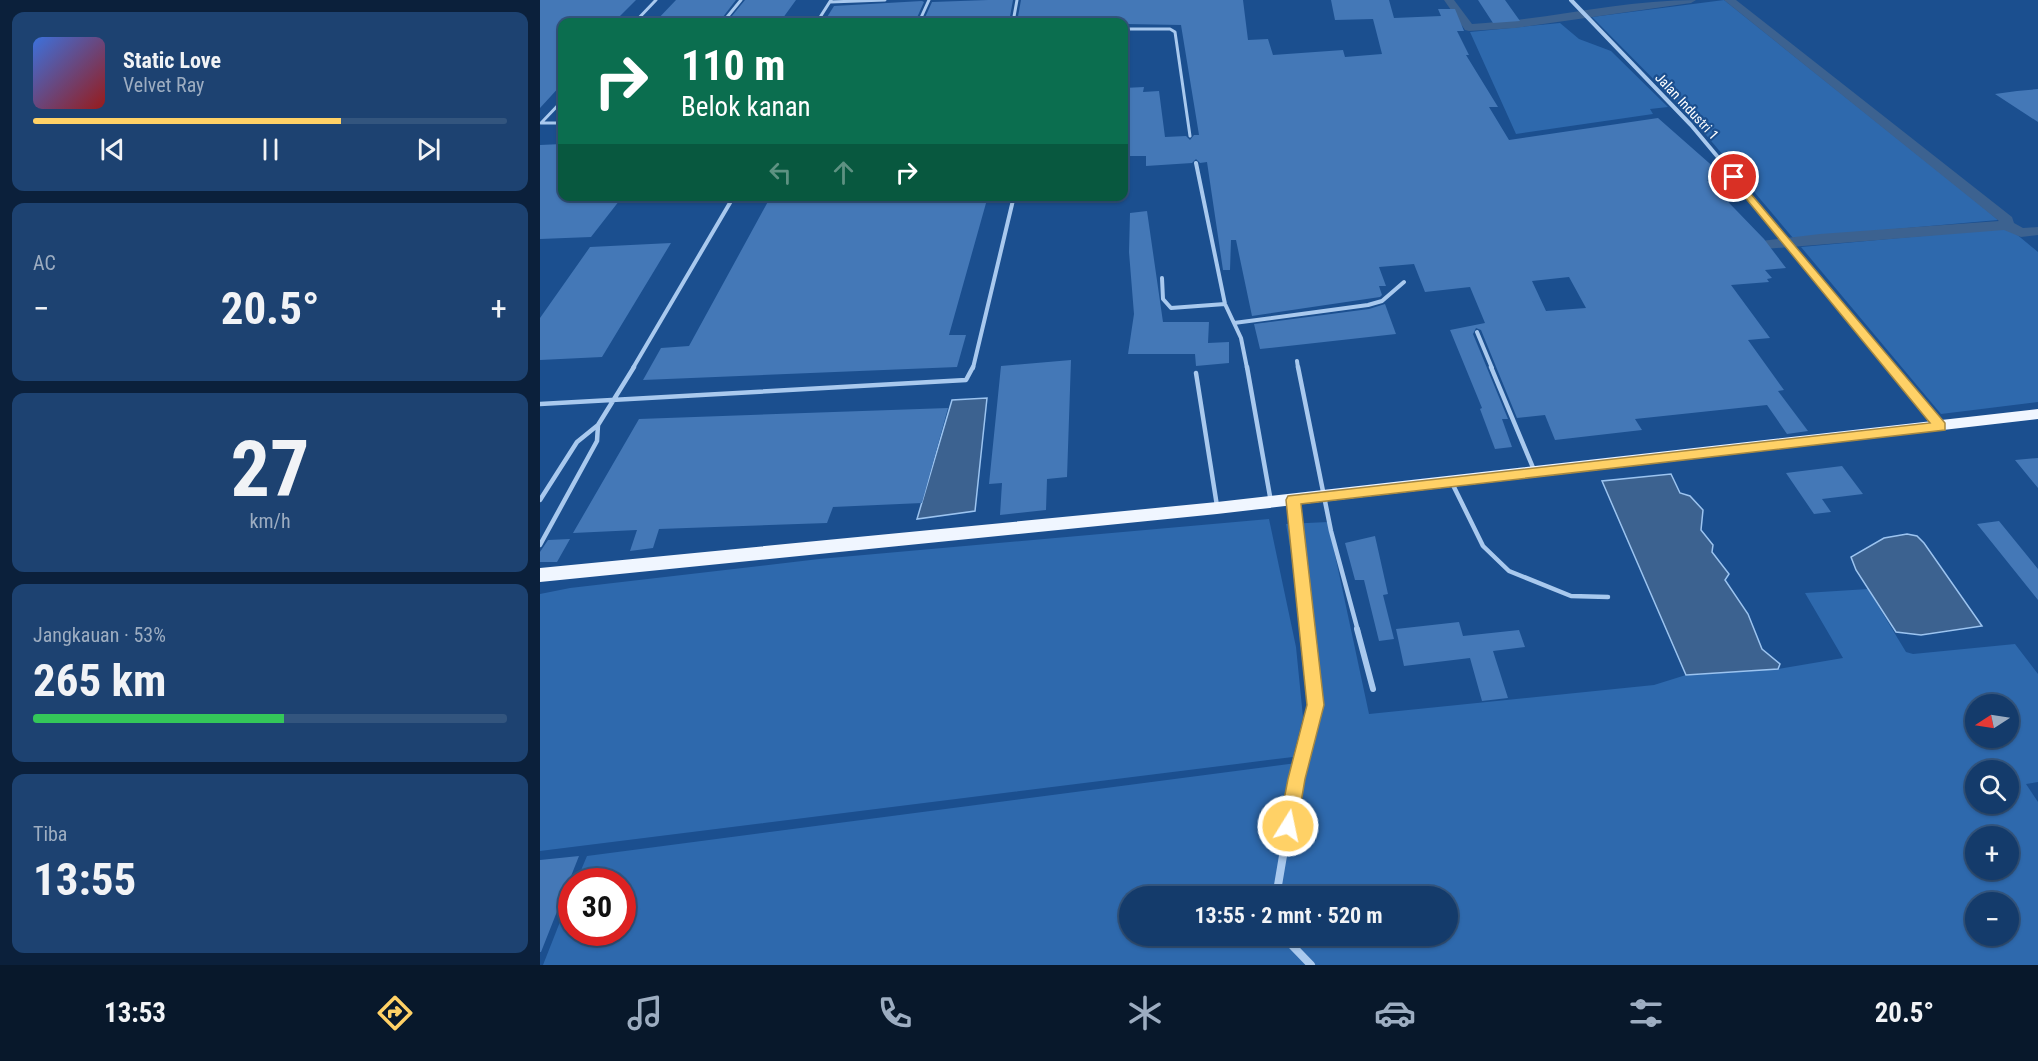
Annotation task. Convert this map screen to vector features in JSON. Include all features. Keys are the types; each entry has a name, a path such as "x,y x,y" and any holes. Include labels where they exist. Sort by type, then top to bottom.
{"main road":[{"path":"540,575 1293,500 2038,414"}],"street":[{"name":"Jalan Industri 1","path":"1571,0 1691,125 1941,426"},
{"path":"1278,886 1296,779 1316,705 1293,500"},
{"path":"1293,946 1311,965"}],"lane":[{"path":"640,18 657,0"},
{"path":"726,18 741,0"},
{"path":"819,18 830,1 885,0"},
{"path":"921,18 929,0"},
{"path":"1014,18 1017,0"},
{"path":"1128,29 1170,29 1174,32 1190,136"},
{"path":"541,123 558,105"},
{"path":"541,123 558,123"},
{"path":"1196,163 1225,304 1241,338 1260,428 1271,502"},
{"path":"540,500 577,442 598,425 614,401 731,201"},
{"path":"540,404 966,380 971,375 1013,201"},
{"path":"1162,278 1163,301 1171,308 1225,304"},
{"path":"1234,323 1368,305 1382,301 1404,282"},
{"path":"1477,332 1535,472"},
{"path":"1297,361 1324,496 1373,689"},
{"path":"1196,373 1217,508"},
{"path":"540,545 597,441 598,425"},
{"path":"1451,482 1483,546 1509,571 1571,596 1608,597"}],"shaded area":[{"path":"1724,0 1998,220 1793,238 1690,116 1592,17"},
{"path":"1560,23 1579,39 1611,51 1668,107 1650,109 1653,114 1516,134 1470,32"},
{"path":"2009,228 2038,252 2038,402 1941,414 1801,247"},
{"path":"987,398 975,511 917,519 952,400"},
{"path":"1671,474 1680,493 1690,496 1703,510 1701,530 1713,545 1712,552 1729,574 1725,580 1748,614 1762,649 1780,664 1778,669 1686,675 1602,481"},
{"path":"1269,519 1296,647 1303,717 1293,757 540,851 540,594 570,588 819,559"},
{"path":"1328,522 1369,714 1654,685 1686,675 1778,669 1843,658 1805,593 1868,589 1906,652 1913,654 2015,644 2038,674 2038,782 2026,784 2038,802 2038,965 543,965 558,927 558,946 636,946 636,868 582,868 587,856 1304,762 1316,699 1286,524"},
{"path":"1907,534 1917,536 1924,543 1982,626 1921,635 1896,632 1856,570 1851,557 1884,538"}],"building":[{"path":"540,0 636,0 618,18 558,18 558,88 540,108"},
{"path":"676,0 736,0 722,18 659,18"},
{"path":"745,0 796,0 783,18 730,18"},
{"path":"1013,0 1010,18 925,18 932,2"},
{"path":"1021,0 1243,0 1248,40 1268,39 1273,55 1343,50 1345,57 1382,54 1373,19 1335,20 1331,0 1389,0 1394,18 1441,16 1438,9 1455,9 1464,31 1457,31 1469,55 1466,55 1498,107 1489,107 1509,140 1658,118 1725,177 1707,180 1764,239 1786,268 1765,270 1772,278 1767,279 1769,282 1731,285 1770,338 1748,340 1784,390 1778,391 1808,431 1787,434 1767,405 1635,419 1642,430 1555,440 1545,415 1517,418 1481,330 1476,328 1473,334 1508,419 1502,419 1512,447 1495,449 1480,409 1482,408 1450,330 1485,323 1470,287 1425,292 1414,264 1379,267 1386,286 1379,286 1382,295 1380,297 1252,316 1236,240 1231,240 1230,270 1223,270 1207,162 1200,163 1196,159 1192,163 1146,166 1146,156 1128,156 1128,88 1144,87 1143,92 1159,91 1165,137 1186,136 1190,140 1194,135 1199,135 1181,25 1128,24 1128,18 1018,18","holes":["1569,277 1586,308 1546,311 1532,281"]},
{"path":"1478,0 1505,0 1520,21 1493,23"},
{"path":"924,2 917,18 826,18 834,6"},
{"path":"2038,89 2038,122 1995,94 2017,91"},
{"path":"558,144 558,201 619,201 591,237 540,239 540,145"},
{"path":"768,201 987,201 949,335 966,335 957,367 643,380 661,348 689,346"},
{"path":"1147,211 1163,322 1209,322 1208,343 1229,342 1229,363 1196,366 1195,354 1128,354 1134,314 1129,252 1130,213"},
{"path":"671,243 602,357 540,360 540,318 590,247"},
{"path":"1385,304 1396,334 1260,349 1254,324 1369,309"},
{"path":"1071,360 1067,477 1047,479 1046,510 1000,515 1002,483 989,484 1001,366"},
{"path":"948,408 922,503 833,507 827,523 659,529 653,548 630,551 637,530 573,533 639,419"},
{"path":"2038,458 2038,488 2015,460"},
{"path":"1842,466 1863,494 1822,499 1831,512 1814,514 1786,473"},
{"path":"1999,521 2038,569 2038,600 1977,524"},
{"path":"1375,536 1388,594 1383,595 1394,639 1379,641 1364,580 1355,580 1345,543"},
{"path":"570,539 557,562 540,562 540,552 548,540"},
{"path":"1459,622 1463,636 1519,630 1525,647 1493,651 1508,698 1482,701 1470,658 1404,666 1396,629"},
{"path":"579,856 574,868 558,868 558,909 541,952 540,952 540,860"}],"waterway":[{"path":"1449,0 1469,28 1515,25 1691,0"},
{"path":"1729,0 2007,220 2006,225"},
{"path":"1744,248 1820,239 2006,225"},
{"path":"2006,225 2021,233 2038,231"}],"route":[{"path":"1288,826 1296,779 1316,705 1300,540 1293,500 1941,426 1734,177"}]}
